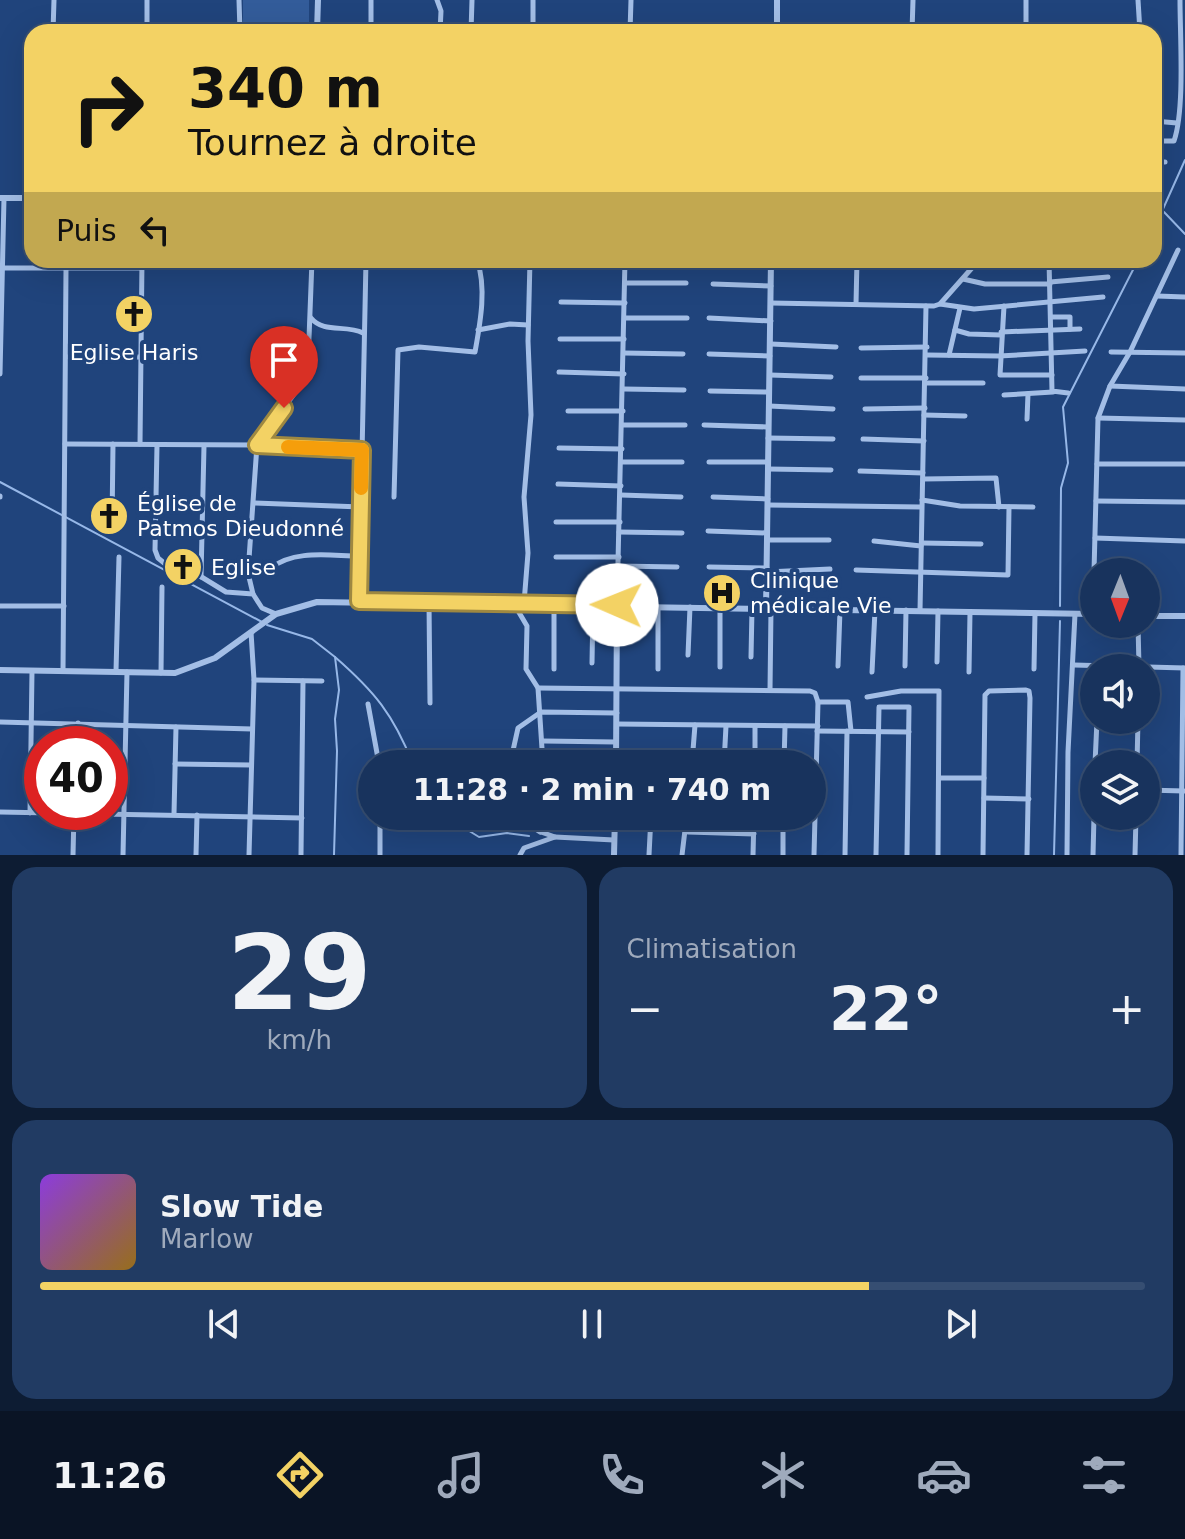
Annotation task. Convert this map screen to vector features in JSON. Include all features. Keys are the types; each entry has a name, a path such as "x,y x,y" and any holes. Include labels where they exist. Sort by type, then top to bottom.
{"street":[{"path":"53,24 54,0"},
{"path":"147,0 147,24"},
{"path":"239,0 240,24"},
{"path":"317,24 318,0"},
{"path":"371,0 371,24"},
{"path":"437,0 441,11 440,24"},
{"path":"471,24 472,0"},
{"path":"533,0 533,24"},
{"path":"630,24 631,0"},
{"path":"777,0 777,24"},
{"path":"912,24 913,0"},
{"path":"1026,0 1026,24"},
{"path":"1138,0 1140,24"},
{"path":"1162,141 1174,141 1180,106 1180,0"},
{"path":"1162,122 1177,123"},
{"path":"0,374 4,268 2,198 24,198"},
{"path":"1094,558 1098,418 1110,386 1130,352 1178,250"},
{"path":"4,268 142,268 140,444"},
{"path":"276,614 262,608 253,594 248,573 257,445 302,382 309,355 312,268"},
{"path":"359,601 366,268"},
{"path":"394,497 398,350 419,347 475,352 480,268"},
{"path":"524,603 528,553 525,475 531,415 530,268"},
{"path":"616,750 625,268"},
{"path":"770,690 767,536 771,268"},
{"path":"856,304 857,268"},
{"path":"940,304 972,268"},
{"path":"1049,268 1053,391"},
{"path":"63,671 66,269"},
{"path":"963,279 985,284 1050,283 1108,277"},
{"path":"625,283 686,283"},
{"path":"713,284 771,286"},
{"path":"1157,296 1185,297"},
{"path":"771,303 940,304 960,308 1103,297"},
{"path":"561,302 625,303"},
{"path":"920,611 926,306"},
{"path":"1004,306 1000,375 1052,375"},
{"path":"949,355 960,308"},
{"path":"1052,317 1070,317 1070,329"},
{"path":"311,318 321,326 354,328 364,333"},
{"path":"625,318 687,318"},
{"path":"709,318 771,321"},
{"path":"478,330 510,324 528,325"},
{"path":"955,330 969,334 1080,329"},
{"path":"560,339 624,339"},
{"path":"771,344 836,347"},
{"path":"861,348 927,347"},
{"path":"926,355 1000,356 1085,351"},
{"path":"1111,352 1185,353"},
{"path":"624,353 683,354"},
{"path":"709,354 770,356"},
{"path":"66,357 140,357"},
{"path":"559,372 624,374"},
{"path":"770,375 831,377"},
{"path":"861,378 983,383"},
{"path":"1110,386 1185,389"},
{"path":"624,389 684,390"},
{"path":"710,391 769,392"},
{"path":"1004,395 1053,391 1068,393"},
{"path":"1027,419 1028,394"},
{"path":"769,406 833,409"},
{"path":"865,409 965,416"},
{"path":"568,411 623,411"},
{"path":"1098,418 1185,420"},
{"path":"623,425 685,425"},
{"path":"704,425 768,427"},
{"path":"768,438 833,439"},
{"path":"863,439 924,441"},
{"path":"65,444 257,445 362,450"},
{"path":"112,525 113,444"},
{"path":"157,445 156,554 169,567 188,571 226,592 253,594"},
{"path":"201,577 204,446"},
{"path":"559,448 622,449"},
{"path":"621,462 682,462"},
{"path":"709,462 831,470"},
{"path":"1097,464 1185,464"},
{"path":"860,471 996,478 999,507"},
{"path":"558,484 621,486"},
{"path":"621,495 681,497"},
{"path":"713,497 768,502 1033,507"},
{"path":"1096,501 1185,502"},
{"path":"255,503 361,507"},
{"path":"856,570 1008,575 1009,507"},
{"path":"556,522 620,522"},
{"path":"708,531 829,540"},
{"path":"619,532 682,533"},
{"path":"1095,538 1185,541"},
{"path":"874,541 921,545 981,544"},
{"path":"271,568 281,561 304,555 360,556"},
{"path":"116,671 119,557"},
{"path":"556,557 619,557"},
{"path":"618,566 677,567"},
{"path":"709,567 830,569"},
{"path":"161,673 162,587"},
{"path":"429,602 430,703"},
{"path":"0,670 175,673 215,658 276,614 310,603 524,603 1080,614"},
{"path":"513,603 527,626 526,669 538,688 543,750"},
{"path":"554,604 554,669"},
{"path":"592,663 593,605"},
{"path":"0,606 64,606"},
{"path":"658,606 658,669"},
{"path":"688,655 690,607"},
{"path":"720,608 720,667"},
{"path":"751,657 752,609"},
{"path":"838,666 840,610"},
{"path":"872,672 875,610"},
{"path":"905,666 906,610"},
{"path":"937,662 938,611"},
{"path":"969,672 970,612"},
{"path":"1034,669 1035,613"},
{"path":"1067,855 1068,752 1075,614"},
{"path":"1160,616 1185,616"},
{"path":"249,855 254,680 251,632"},
{"path":"1074,665 1080,665"},
{"path":"1160,667 1184,668 1181,855"},
{"path":"31,726 32,671"},
{"path":"125,725 127,672"},
{"path":"254,680 322,681"},
{"path":"301,855 303,681"},
{"path":"538,688 815,693 818,728 814,855"},
{"path":"983,855 986,692 1026,690 1030,694 1027,855"},
{"path":"867,697 901,691 939,691 938,855"},
{"path":"818,702 848,702 845,855"},
{"path":"368,704 376,750"},
{"path":"876,855 879,707 886,705 908,706 907,855"},
{"path":"513,750 518,728 541,712 617,713"},
{"path":"0,722 252,729"},
{"path":"617,724 785,726 909,732"},
{"path":"693,750 695,725"},
{"path":"725,750 726,726"},
{"path":"784,750 785,726"},
{"path":"174,815 176,727"},
{"path":"755,727 755,750"},
{"path":"543,741 616,742"},
{"path":"175,764 251,765"},
{"path":"939,778 984,778"},
{"path":"1160,790 1183,791"},
{"path":"984,798 1029,799"},
{"path":"0,812 24,813"},
{"path":"128,814 302,818"},
{"path":"196,855 197,815"},
{"path":"73,855 74,830"},
{"path":"123,855 124,830"},
{"path":"380,830 380,855"},
{"path":"538,830 555,837 614,840"},
{"path":"614,830 614,855"},
{"path":"649,855 650,830"},
{"path":"682,855 685,830 754,834"},
{"path":"753,855 754,830"},
{"path":"783,830 783,855"},
{"path":"1093,855 1094,830"},
{"path":"1135,855 1136,830"},
{"path":"520,855 524,848 555,837"}],"shaded area":[{"path":"243,0 309,0 309,24 243,24"}],"waterway":[{"path":"1162,211 1185,160"},
{"path":"1164,212 1185,234"},
{"path":"1060,606 1061,488 1068,463 1063,407 1134,268"},
{"path":"0,482 262,622"},
{"path":"1054,855 1060,621"},
{"path":"267,625 312,639 335,657 339,690 335,719 334,855"},
{"path":"335,657 382,705 407,750"},
{"path":"468,830 479,837 507,833 529,836"}],"slow traffic":[{"path":"288,447 362,450 361,488"}],"place":[{"name":"Eglise Haris","path":"134,314"},
{"name":"Église de Patmos Dieudonné","path":"109,516"},
{"name":"Eglise","path":"183,567"},
{"name":"Clinique médicale Vie","path":"722,593"}],"route":[{"path":"284,408 257,445 362,450 359,601 617,605"}]}
